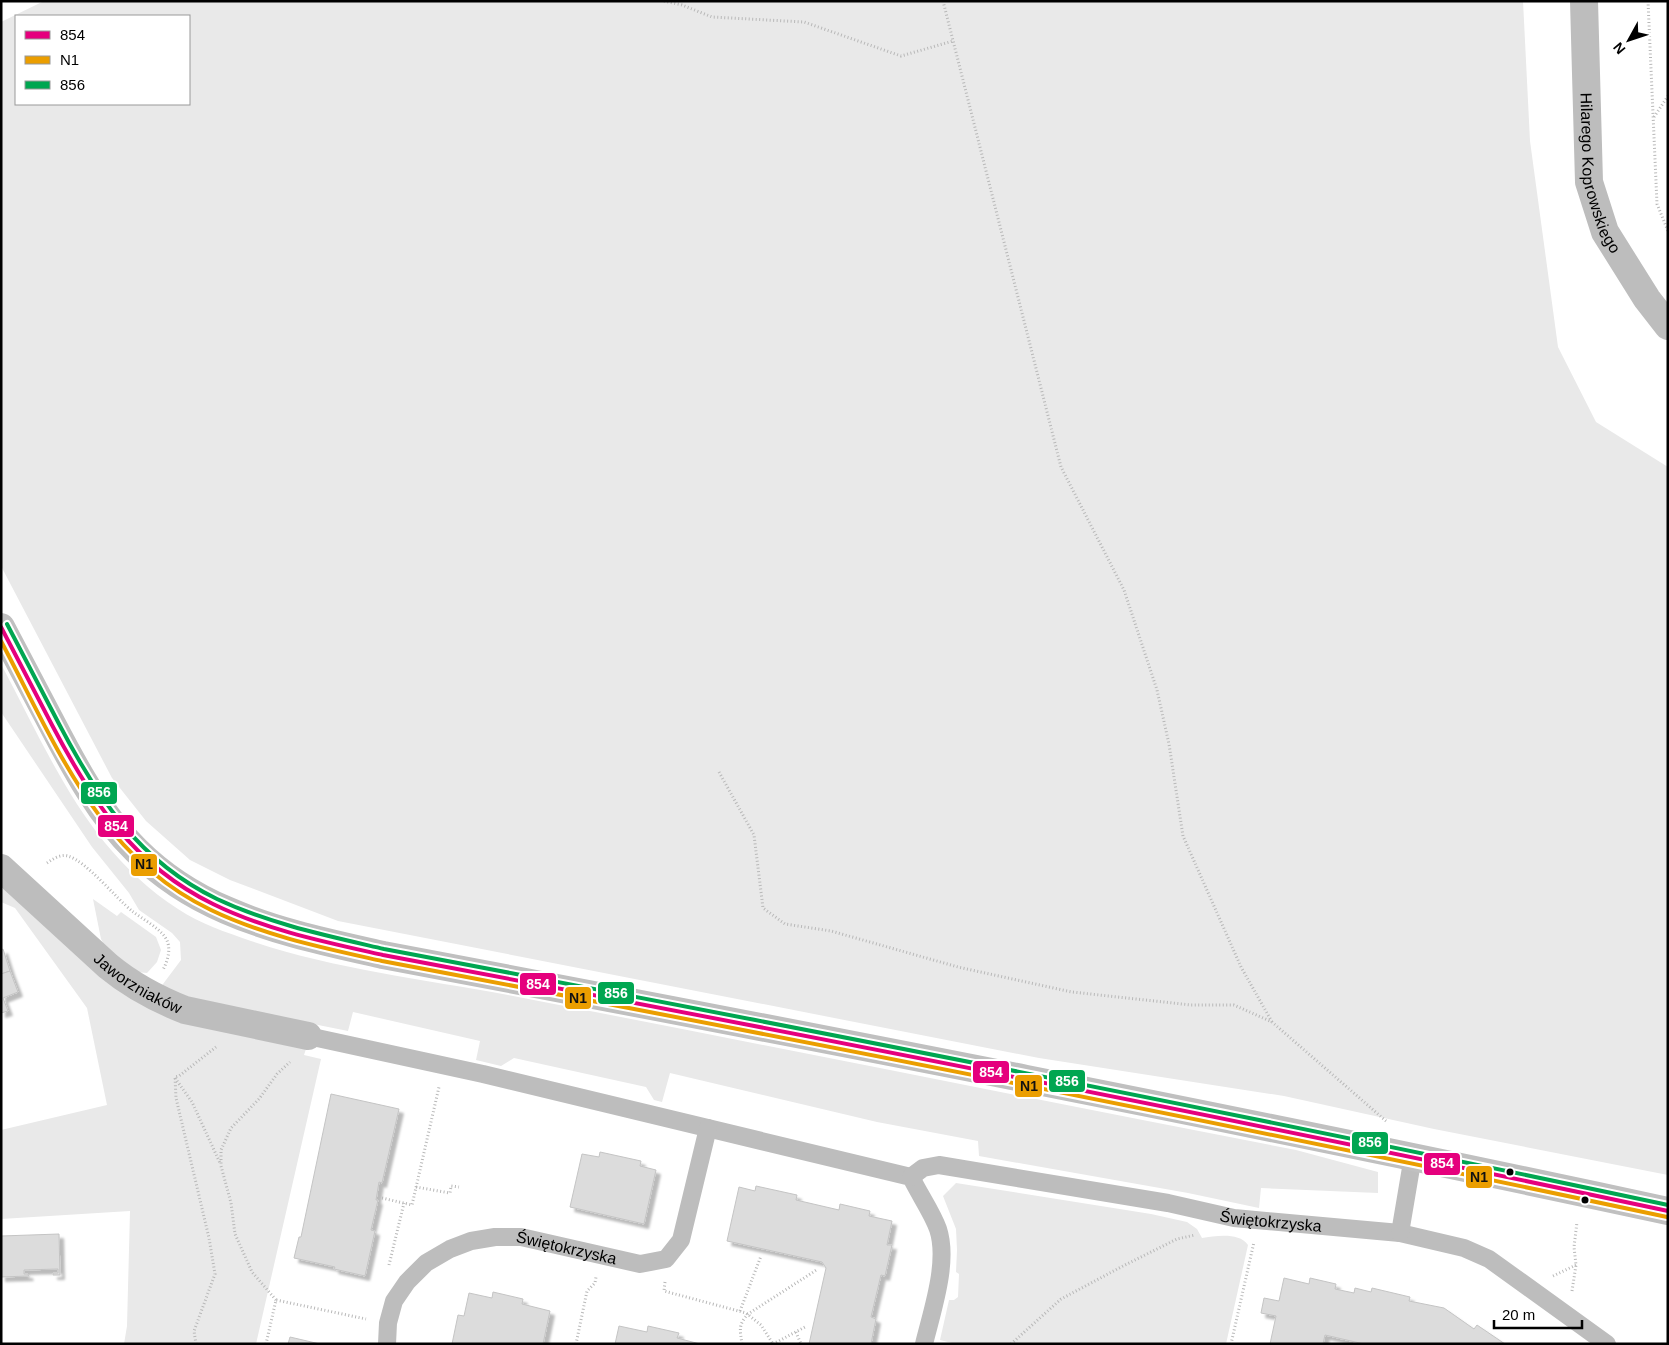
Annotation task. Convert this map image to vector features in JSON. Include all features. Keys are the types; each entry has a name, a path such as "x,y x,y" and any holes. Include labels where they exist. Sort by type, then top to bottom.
{"main road":[{"path":"1,627 71,760 100,806 122,835 149,862 169,878 204,899 249,920 321,941 382,955 1413,1156 1668,1210"}],"street":[{"name":"Hilarego Koprowskiego","path":"1584,1 1589,182 1605,232 1647,299 1668,326"},
{"name":"Jaworzniaków","path":"1,868 108,966 122,978 145,992 185,1010 310,1037"}],"lane":[{"path":"310,1037 483,1074 911,1178 938,1230 942,1254 937,1290 924,1344"},
{"name":"Świętokrzyska","path":"387,1344 388,1322 394,1301 407,1282 426,1263 450,1249 471,1240 495,1237 521,1237 640,1264 666,1259 681,1240 708,1128"},
{"path":"1400,1233 1413,1156"},
{"name":"Świętokrzyska","path":"911,1178 924,1168 939,1165 1168,1203 1234,1218 1400,1233 1464,1248 1489,1259 1607,1344"}],"path":[{"path":"664,1 682,5 712,17 804,22 902,56 953,41"},
{"path":"943,1 1061,468 1124,590 1154,680 1170,744 1183,836 1241,966 1272,1022"},
{"path":"1648,1 1657,204 1668,232"},
{"path":"1653,118 1668,96"},
{"path":"719,772 754,835 762,908 785,924 832,932 958,967 1072,992 1191,1005 1234,1005 1272,1022 1388,1123"},
{"path":"47,863 57,857 67,855 78,861 106,884 131,910 165,938 169,955 164,969 145,992"},
{"path":"175,1078 204,1058 240,1022"},
{"path":"221,1166 221,1150 231,1128 259,1100 277,1074 311,1043 310,1037"},
{"path":"175,1078 192,1102 221,1166 231,1202 235,1234 252,1272 276,1300 367,1319"},
{"path":"175,1078 176,1098 209,1238 215,1274 194,1331 196,1344"},
{"path":"382,1198 412,1205 441,1082"},
{"path":"416,1187 450,1193 451,1186 459,1187"},
{"path":"1011,1344 1061,1299 1177,1239 1214,1228 1234,1218"},
{"path":"1231,1344 1260,1220"},
{"path":"1568,1316 1576,1265 1574,1247 1577,1222"},
{"path":"576,1344 587,1291 595,1283 600,1254"},
{"path":"740,1311 761,1256"},
{"path":"742,1344 740,1331 742,1321 748,1314 818,1269"},
{"path":"673,1293 748,1314 761,1325 773,1344 805,1328"},
{"path":"266,1344 276,1300"},
{"path":"796,1332 801,1344"}],"shaded area":[{"path":"44,1 1523,1 1530,141 1558,347 1596,422 1668,467 1668,1175 1434,1129 1284,1096 1039,1058 338,921 230,880 190,860 146,821 112,778 1,566 1,22 15,15 15,105 190,105 190,15 15,15"},
{"path":"1,664 74,799 95,830 119,859 146,885 178,909 195,919 223,931 282,951 378,973 508,995 1296,1150 1378,1172 1378,1193 1261,1188 1259,1208 1188,1193 979,1156 978,1141 877,1122 670,1073 662,1102 654,1100 646,1087 514,1058 501,1066 476,1060 480,1041 353,1012 348,1031 184,998 160,988 181,960 180,942 172,933 139,910 129,893 92,847 1,712"},
{"path":"1,888 6,889 108,980 135,1001 163,1015 306,1049 304,1055 321,1059 256,1344 124,1344 127,1326 130,1211 1,1219 1,1130 107,1105 87,1008 15,908 1,902"},
{"path":"93,899 117,916 121,912 156,937 161,950 157,962 147,973 137,972 106,948 101,939"},
{"path":"956,1183 1151,1214 1187,1222 1197,1229 1202,1238 1227,1236 1239,1238 1248,1245 1226,1344 956,1344 940,1340 949,1300 954,1300 958,1297 959,1274 956,1272 956,1229 943,1196"}],"building":[{"path":"3,949 10,971 1,974 1,950"},
{"path":"10,971 18,992 3,998 8,1011 1,1013 1,974"},
{"path":"331,1094 399,1109 382,1183 379,1182 376,1200 378,1200 371,1230 375,1231 365,1276 294,1258 299,1237 301,1237"},
{"path":"600,1152 641,1161 640,1166 656,1170 644,1224 570,1207 582,1154 599,1157"},
{"path":"756,1186 797,1195 796,1200 839,1210 840,1204 870,1211 869,1216 892,1221 887,1245 892,1245 885,1276 881,1275 871,1317 876,1319 871,1344 809,1344 826,1268 822,1262 727,1241 739,1187 755,1191"},
{"path":"59,1234 60,1275 53,1275 53,1273 58,1273 58,1269 24,1270 24,1274 29,1276 1,1277 1,1236"},
{"path":"1284,1278 1309,1284 1310,1278 1336,1284 1335,1289 1354,1293 1355,1288 1371,1292 1372,1288 1410,1297 1409,1301 1444,1308 1474,1329 1477,1325 1505,1344 1364,1344 1325,1335 1323,1344 1270,1344 1276,1316 1261,1313 1264,1298 1279,1301"},
{"path":"493,1292 523,1299 522,1304 550,1311 543,1344 452,1344 458,1315 464,1316 469,1293 492,1298"},
{"path":"619,1326 647,1332 648,1326 679,1333 677,1338 700,1344 615,1344"},
{"path":"290,1337 320,1344 288,1344"}],"transit line":[{"name":"856","path":"7,624 88,776 123,824 142,846 164,866 189,884 217,899 258,916 384,949 1027,1073 1668,1205"},
{"name":"854","path":"1,627 67,753 99,805 118,828 137,850 185,888 213,904 254,921 296,934 383,955 1026,1079 1668,1211"},
{"name":"N1","path":"1,641 62,758 85,795 110,829 139,860 172,887 211,910 252,927 295,940 382,961 1025,1085 1667,1217"}]}
